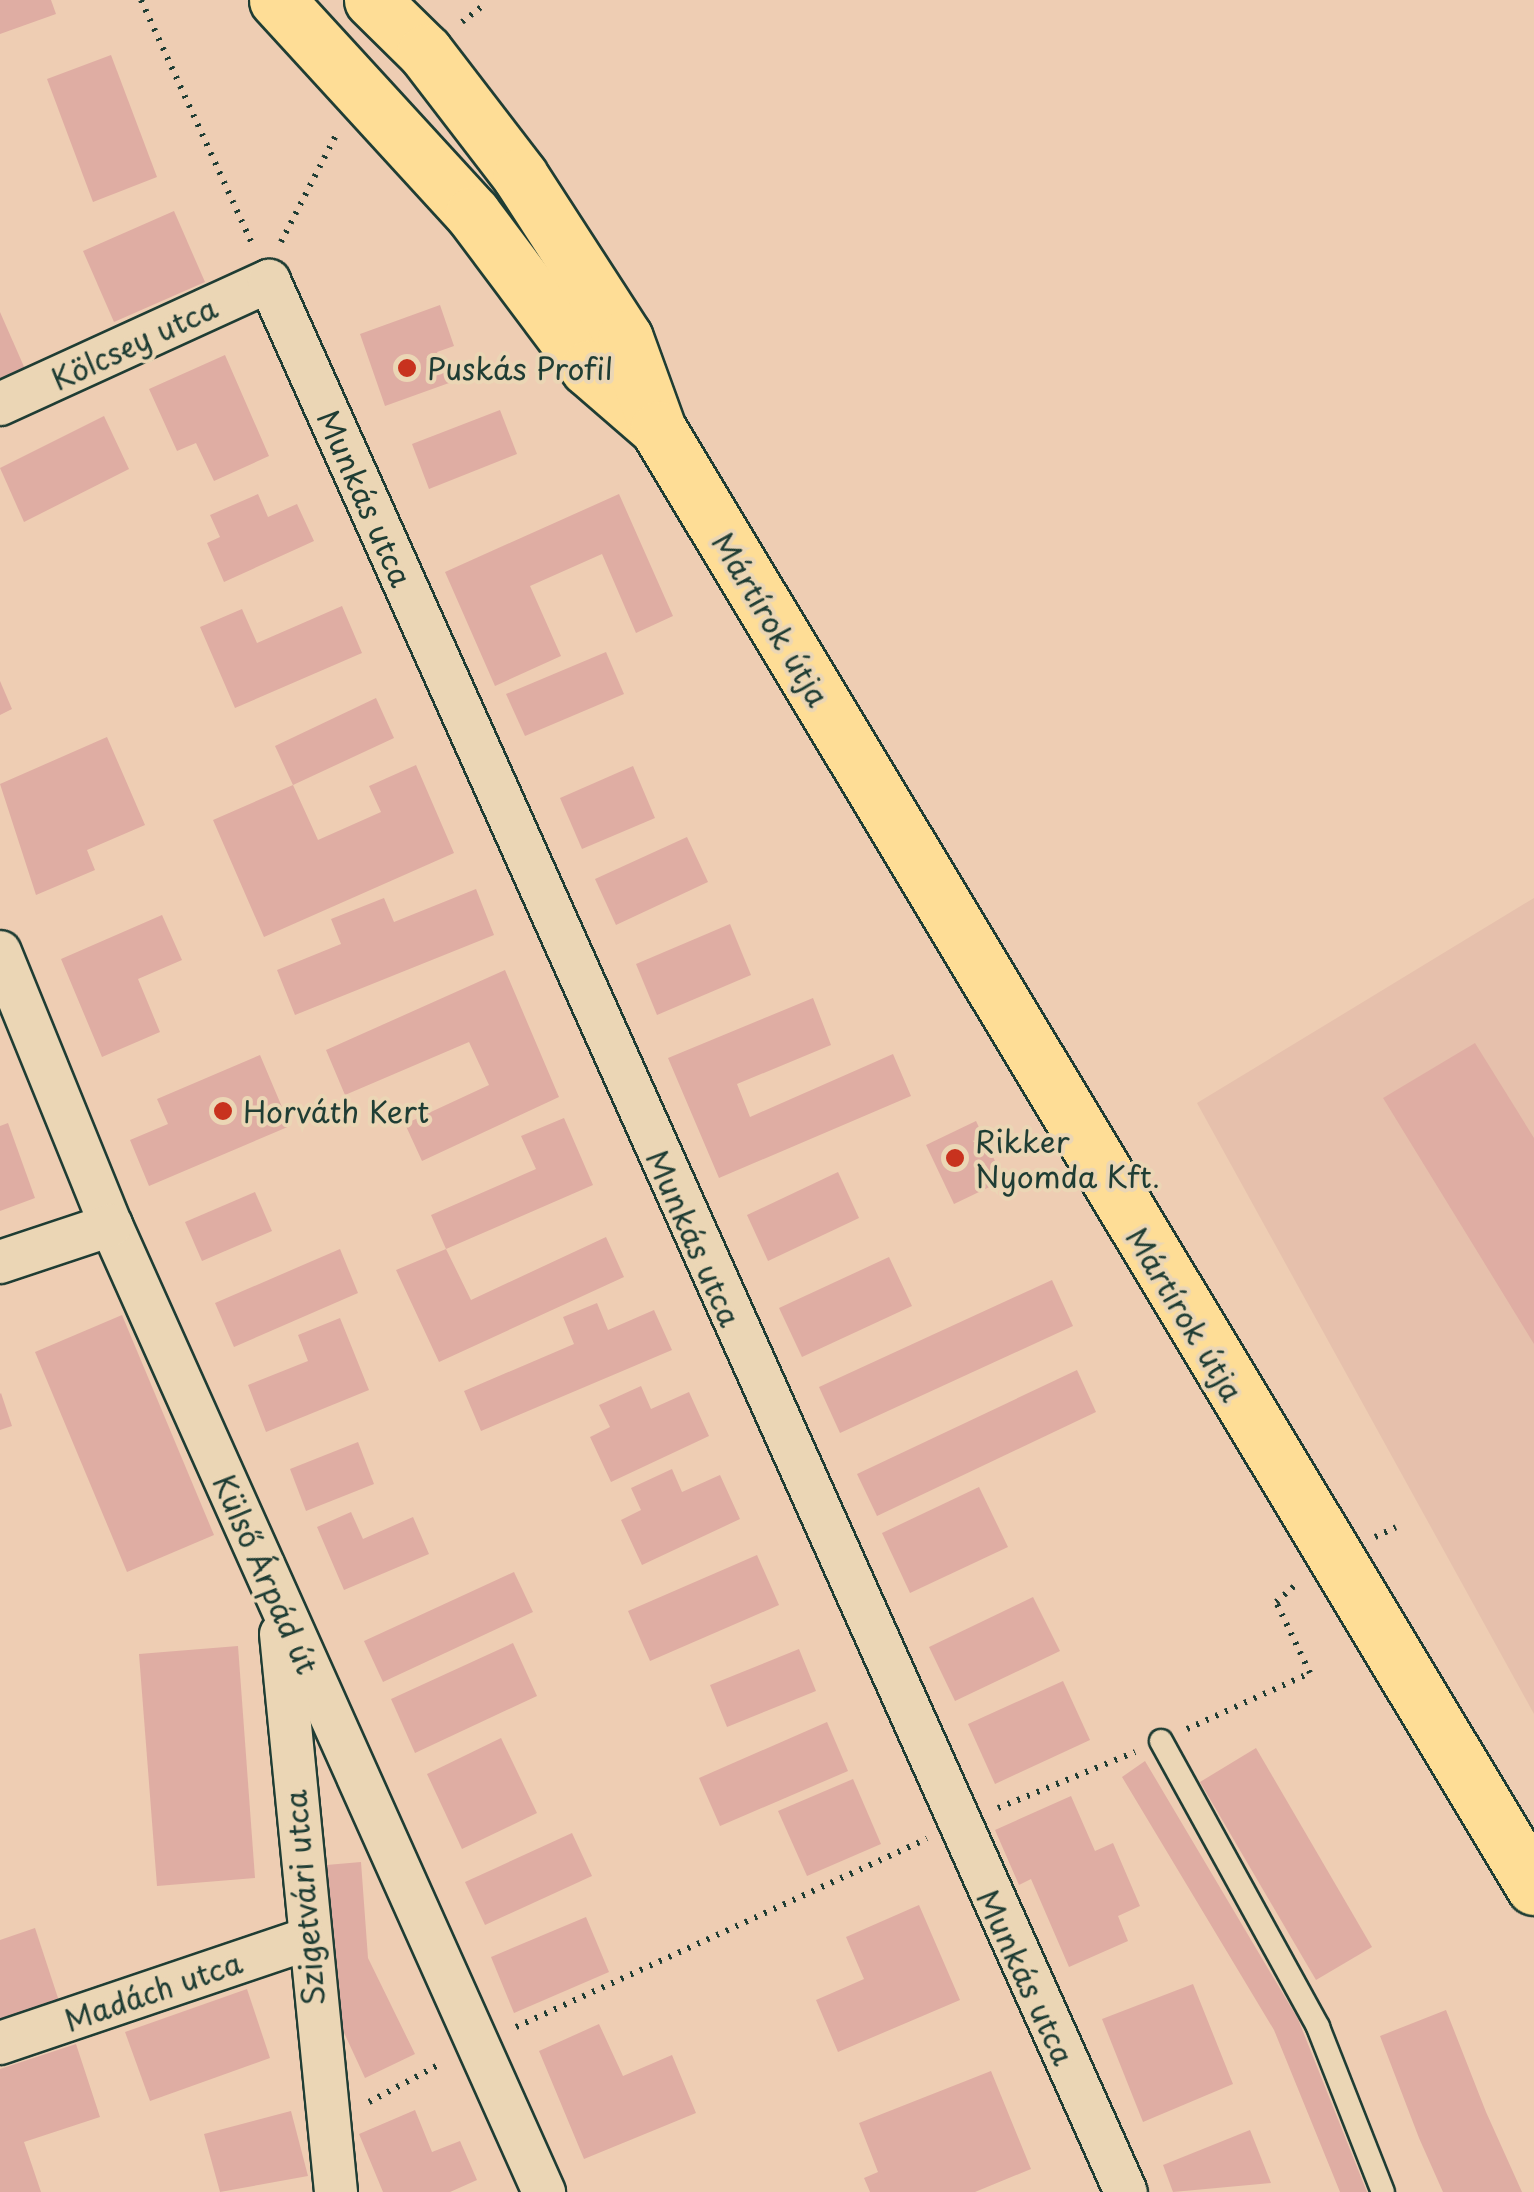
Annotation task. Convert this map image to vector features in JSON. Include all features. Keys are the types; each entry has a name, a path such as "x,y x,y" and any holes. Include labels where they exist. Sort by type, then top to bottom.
{"main road":[{"name":"Mártírok útja","path":"277,0 473,214 588,368 658,430"},
{"name":"Mártírok útja","path":"385,8 520,176 625,338 658,430 1534,1887"}],"street":[{"name":"Kölcsey utca","path":"0,404 269,282"},
{"name":"Munkás utca","path":"269,282 956,1826 1126,2192"},
{"name":"Külső Árpád út","path":"0,952 111,1225 544,2192"},
{"path":"0,1262 111,1225"},
{"name":"Szigetvári utca","path":"279,1604 305,1940 336,2192"},
{"name":"Madách utca","path":"0,2042 305,1940"}],"lane":[{"path":"1161,1741 1318,2027 1383,2192"}],"path":[{"path":"141,0 154,19 269,282"},
{"path":"269,282 339,130"},
{"path":"1374,1538 1396,1527"},
{"path":"328,2123 479,2044 956,1826 1161,1741 1310,1673 1276,1602 1301,1580"}],"shaded area":[{"path":"1534,898 1534,1714 1197,1103"}],"building":[{"path":"0,0 51,0 56,14 0,34"},
{"path":"111,55 157,177 93,202 47,79"},
{"path":"174,211 205,282 114,322 83,251"},
{"name":"Puskás Profil","path":"440,305 454,346 437,352 449,383 385,406 360,334"},
{"path":"0,312 25,369 0,380"},
{"path":"225,355 269,456 214,481 196,443 177,451 149,389"},
{"path":"500,410 517,454 429,489 412,444"},
{"path":"104,416 129,469 24,522 0,468"},
{"path":"258,494 268,517 297,504 314,541 224,582 207,543 220,537 210,515"},
{"path":"619,494 673,616 636,633 602,554 530,586 561,656 495,686 445,572"},
{"path":"342,606 362,653 235,708 200,627 242,609 257,643"},
{"path":"606,652 624,694 525,736 506,694"},
{"path":"0,681 12,709 0,715"},
{"path":"376,698 394,738 293,785 275,746"},
{"path":"107,737 145,825 87,850 95,870 36,895 0,784"},
{"path":"416,765 454,853 264,937 213,820 293,785 318,840 381,812 369,786"},
{"path":"633,766 655,818 582,849 560,798"},
{"path":"687,837 708,882 616,925 595,879"},
{"path":"476,889 494,935 295,1015 277,970 341,944 331,919 384,898 394,922"},
{"path":"162,915 182,960 138,979 160,1032 102,1057 61,959"},
{"path":"730,924 751,975 657,1015 636,964"},
{"path":"505,970 559,1097 422,1161 405,1124 489,1085 469,1042 345,1095 326,1050"},
{"path":"813,998 831,1045 737,1084 750,1117 893,1054 911,1096 719,1178 668,1058"},
{"path":"1475,1043 1534,1138 1534,1344 1383,1098"},
{"name":"Horváth Kert","path":"260,1055 290,1126 149,1186 130,1140 168,1124 157,1099"},
{"path":"564,1118 593,1185 446,1249 431,1215 536,1169 521,1136"},
{"path":"976,1121 1004,1180 954,1204 926,1145"},
{"path":"8,1123 35,1198 0,1211 0,1126"},
{"path":"838,1172 859,1218 768,1261 747,1215"},
{"path":"255,1192 272,1231 202,1261 185,1222"},
{"path":"606,1237 624,1277 439,1362 396,1270 446,1249 471,1300"},
{"path":"340,1249 358,1293 234,1347 215,1303"},
{"path":"889,1257 912,1306 802,1357 779,1308"},
{"path":"1052,1280 1073,1326 840,1433 819,1387"},
{"path":"597,1303 608,1330 654,1310 672,1350 481,1431 464,1391 574,1344 563,1317"},
{"path":"122,1315 214,1535 127,1572 35,1352"},
{"path":"340,1318 369,1390 266,1432 248,1385 308,1361 298,1335"},
{"path":"1077,1370 1096,1412 877,1516 857,1474"},
{"path":"641,1386 651,1409 689,1392 709,1436 611,1482 590,1437 610,1427 599,1405"},
{"path":"0,1394 12,1426 0,1430"},
{"path":"358,1442 374,1484 306,1511 290,1469"},
{"path":"672,1469 682,1492 720,1475 740,1519 642,1565 621,1520 641,1510 631,1488"},
{"path":"979,1487 1008,1547 910,1593 882,1533"},
{"path":"351,1512 363,1539 413,1517 429,1554 344,1590 317,1527"},
{"path":"757,1555 779,1605 650,1661 628,1611"},
{"path":"514,1572 533,1612 383,1682 364,1641"},
{"path":"1033,1597 1060,1651 955,1701 929,1647"},
{"path":"513,1643 537,1696 415,1753 391,1699"},
{"path":"238,1646 255,1878 157,1886 139,1654"},
{"path":"799,1649 816,1691 727,1727 710,1685"},
{"path":"1063,1681 1090,1740 995,1784 968,1724"},
{"path":"827,1722 848,1771 720,1826 699,1778"},
{"path":"501,1738 537,1813 462,1849 427,1774"},
{"path":"1256,1748 1372,1947 1316,1980 1200,1782"},
{"path":"1145,1761 1298,2019 1367,2192 1340,2192 1274,2030 1122,1777"},
{"path":"853,1779 881,1844 807,1876 778,1811"},
{"path":"1071,1796 1095,1851 1113,1843 1140,1906 1118,1916 1128,1941 1069,1967 1031,1879 1019,1885 995,1830"},
{"path":"572,1833 592,1876 485,1925 465,1882"},
{"path":"361,1862 368,1958 415,2054 365,2078 320,1981 315,1866"},
{"path":"919,1905 960,2000 838,2052 816,2000 864,1979 846,1937"},
{"path":"586,1917 609,1972 514,2013 491,1957"},
{"path":"35,1928 59,2001 0,2020 0,1940"},
{"path":"1193,1984 1233,2084 1143,2122 1102,2019"},
{"path":"247,1989 270,2058 150,2101 125,2032"},
{"path":"1446,2010 1522,2192 1443,2192 1419,2138 1380,2036"},
{"path":"599,2024 623,2076 672,2055 696,2113 584,2159 539,2051"},
{"path":"76,2044 100,2117 24,2142 41,2192 0,2192 0,2069"},
{"path":"991,2071 1031,2169 975,2192 870,2192 864,2178 878,2172 859,2123"},
{"path":"415,2110 432,2152 460,2141 477,2180 450,2192 383,2192 359,2134"},
{"path":"291,2111 308,2176 220,2192 204,2134"},
{"path":"1250,2130 1271,2183 1173,2192 1163,2165"}],"place":[{"name":"Puskás Profil","path":"407,368"},
{"name":"Horváth Kert","path":"223,1111"},
{"name":"Rikker Nyomda Kft.","path":"955,1158"}]}
